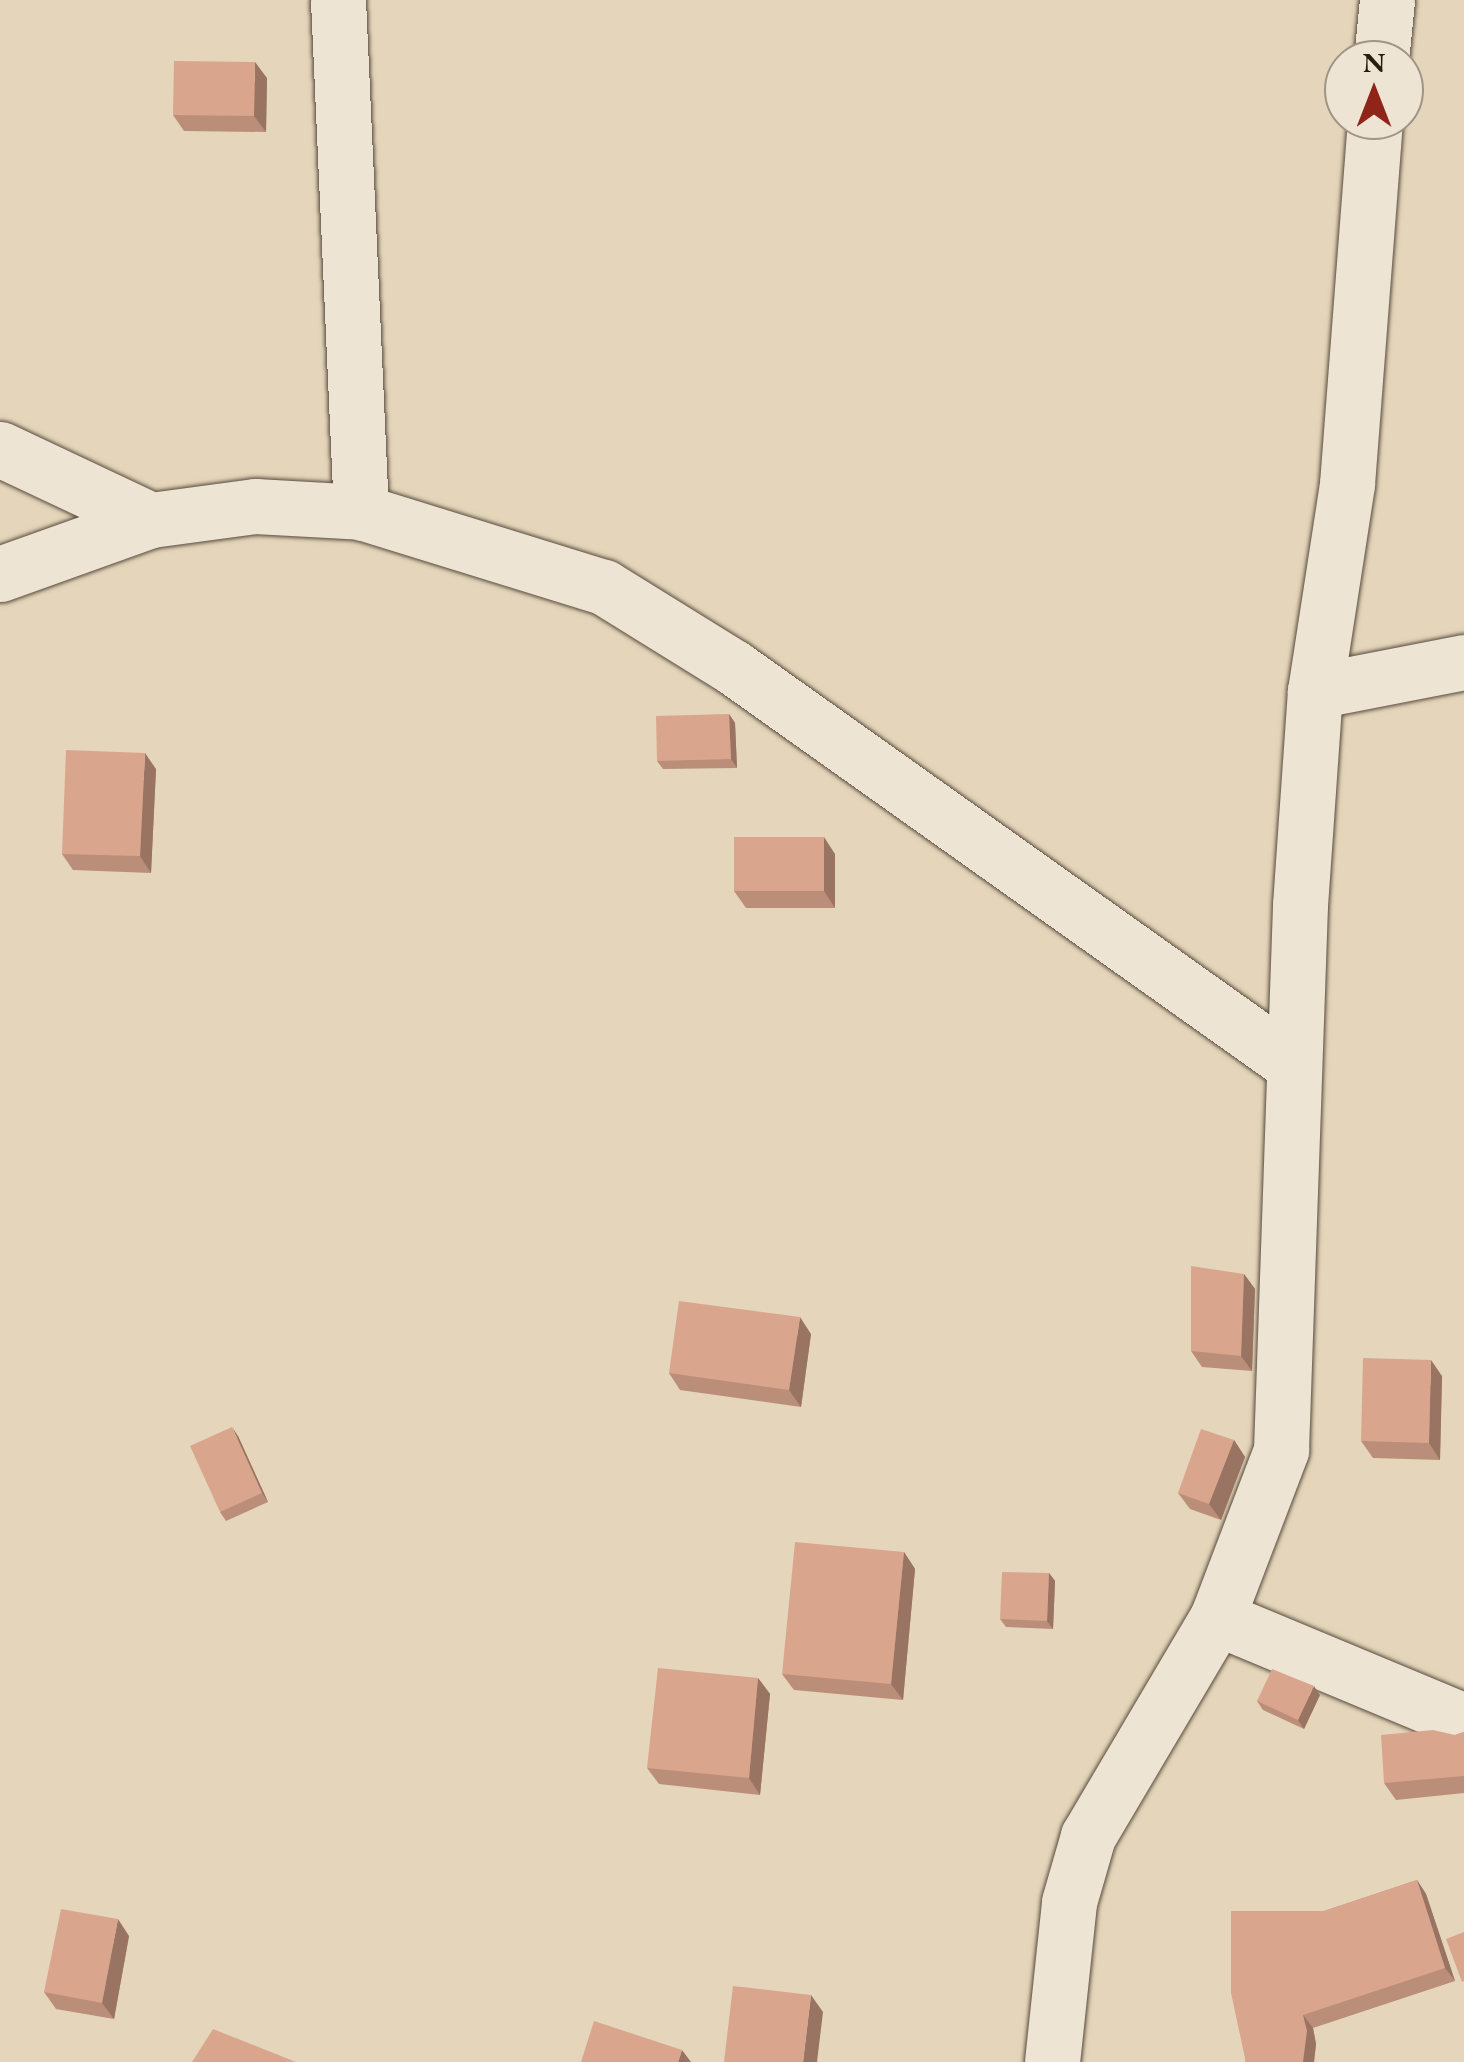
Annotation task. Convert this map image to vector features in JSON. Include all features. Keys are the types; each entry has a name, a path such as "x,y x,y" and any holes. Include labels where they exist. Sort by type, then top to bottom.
{"street":[{"path":"338,0 362,512"},
{"path":"1383,40 1387,0"},
{"path":"1052,2062 1070,1902 1088,1836 1217,1618 1281,1450 1293,1215 1292,1064 1315,691 1347,484 1373,140"},
{"path":"0,450 152,520"},
{"path":"0,574 152,520 256,506 362,512 604,588 733,667 1292,1064"},
{"path":"1315,691 1464,662"},
{"path":"1217,1618 1464,1721"}],"building":[{"path":"174,61 255,62 254,116 173,115"},
{"path":"729,714 731,759 657,761 656,716"},
{"path":"66,750 145,753 140,856 62,854"},
{"path":"734,837 824,837 824,891 734,891"},
{"path":"1191,1266 1244,1274 1241,1356 1191,1351"},
{"path":"679,1301 800,1317 789,1390 669,1373"},
{"path":"1363,1358 1431,1360 1429,1443 1361,1441"},
{"path":"232,1427 262,1493 220,1512 190,1446"},
{"path":"1201,1429 1234,1440 1209,1504 1178,1493"},
{"path":"795,1542 904,1552 891,1684 782,1674"},
{"path":"1002,1572 1049,1573 1047,1621 1000,1619"},
{"path":"658,1668 758,1678 749,1778 647,1768"},
{"path":"1272,1669 1314,1686 1298,1720 1257,1701"},
{"path":"1433,1730 1455,1735 1464,1732 1464,1776 1384,1783 1381,1735"},
{"path":"1417,1880 1445,1968 1303,2015 1307,2031 1303,2062 1245,2062 1231,1993 1231,1911 1324,1911"},
{"path":"61,1909 118,1919 102,2003 44,1992"},
{"path":"1464,1932 1464,1981 1462,1982 1446,1939"},
{"path":"733,1986 811,1995 803,2062 724,2062"},
{"path":"594,2021 682,2050 678,2062 581,2062"},
{"path":"213,2029 296,2062 192,2062"}]}
